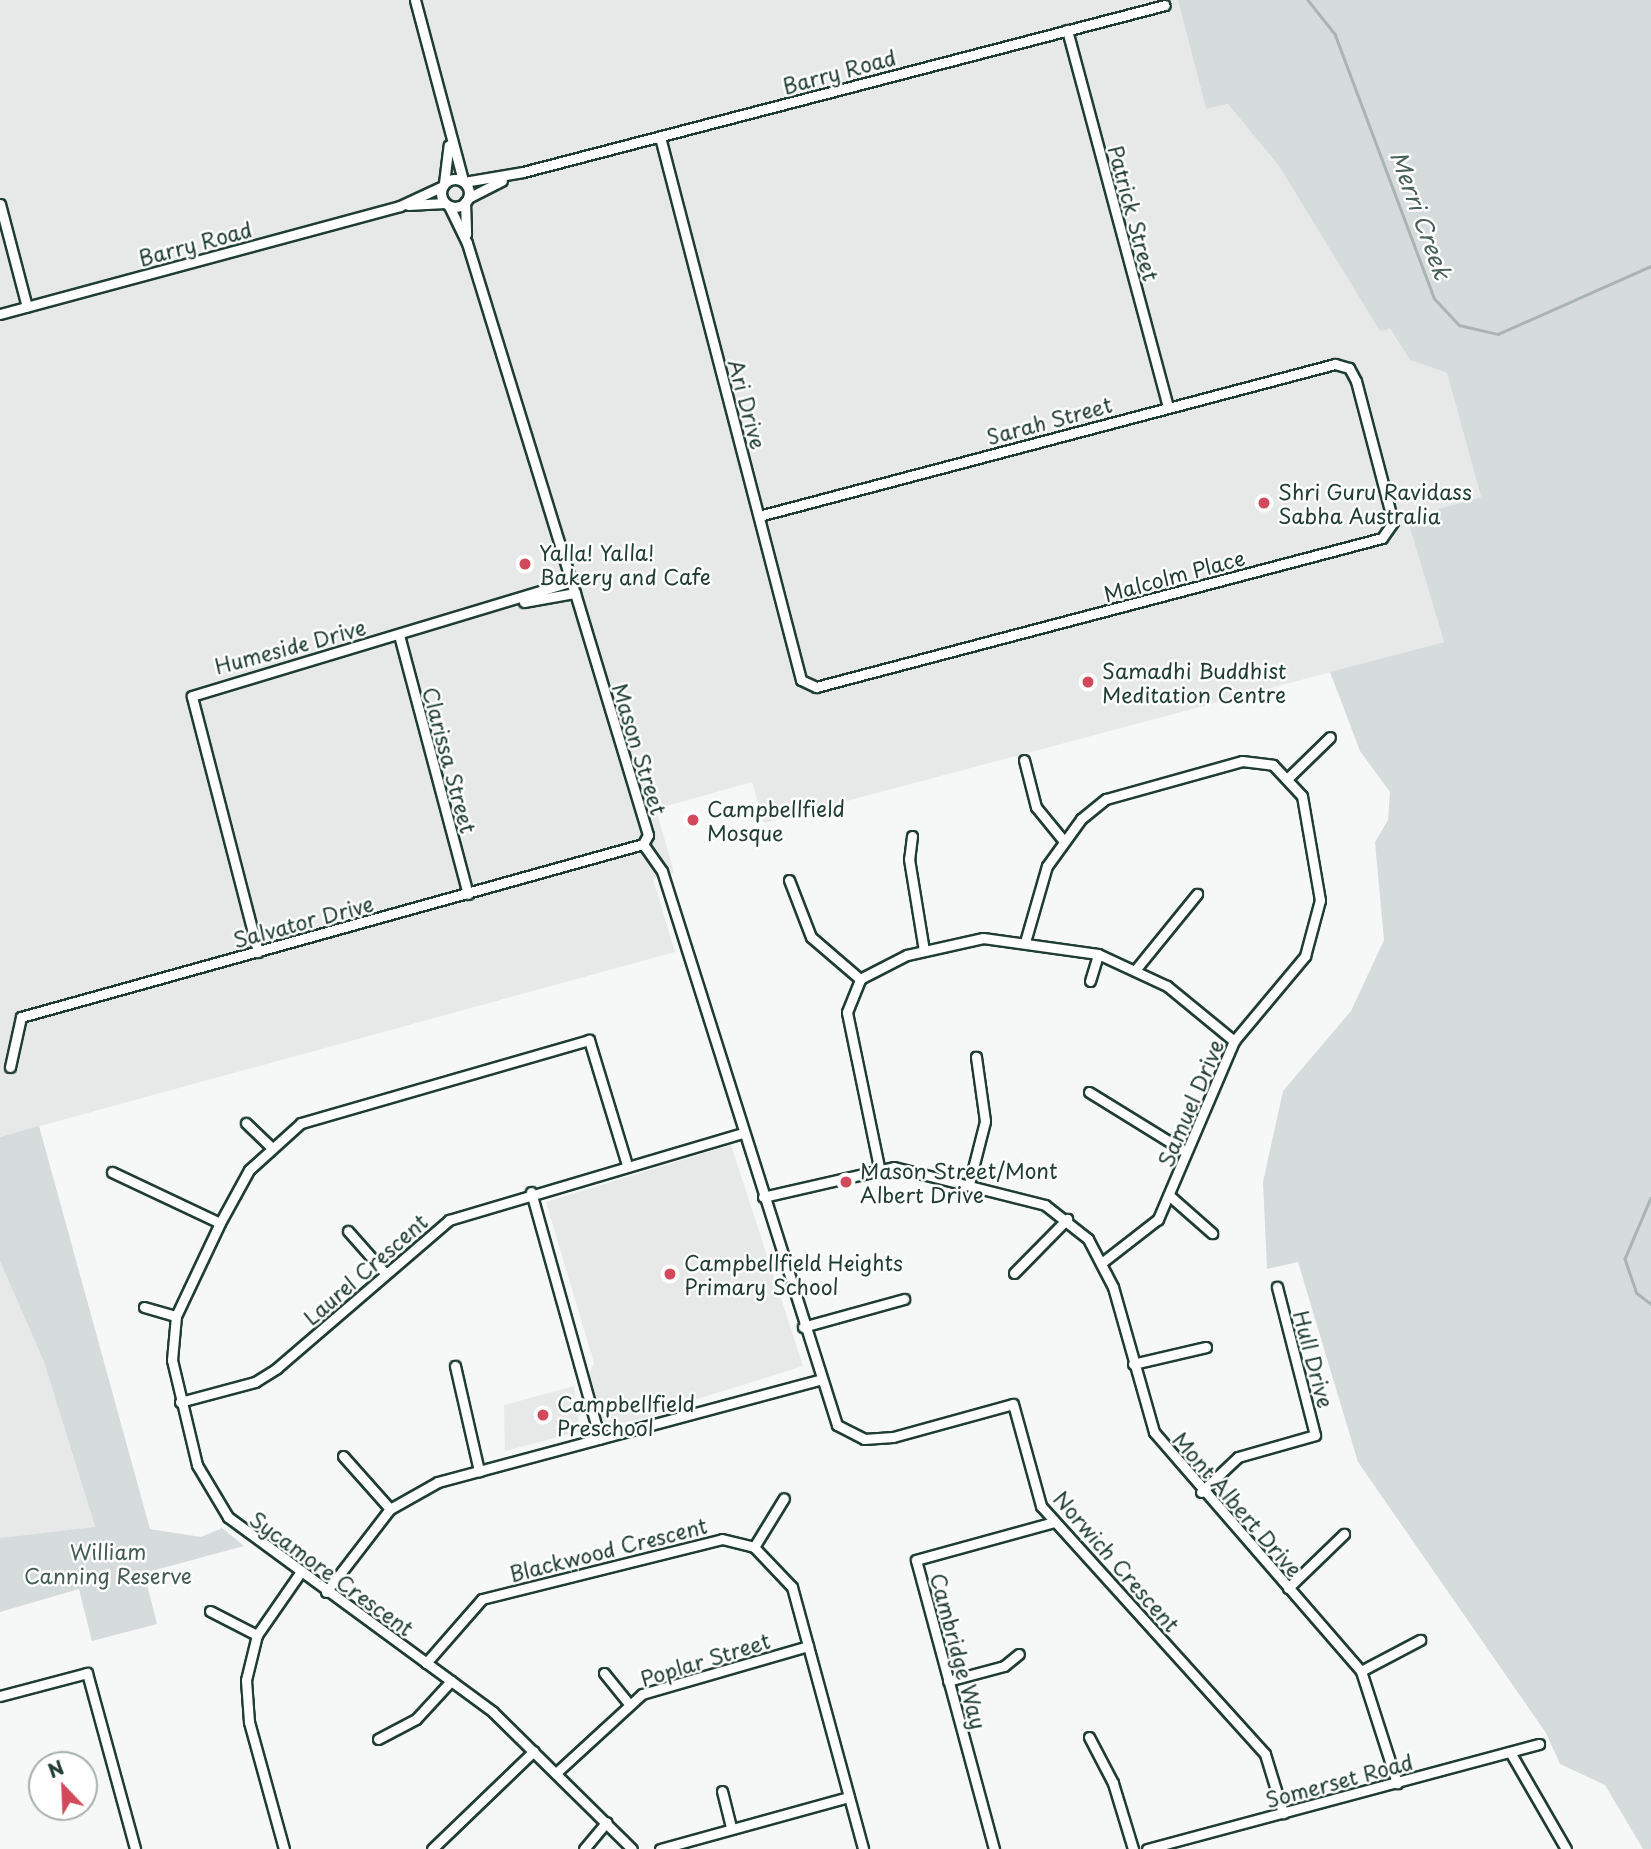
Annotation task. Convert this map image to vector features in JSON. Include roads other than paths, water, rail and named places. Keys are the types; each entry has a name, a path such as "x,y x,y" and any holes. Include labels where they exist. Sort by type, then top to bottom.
{"street":[{"path":"415,0 463,181"},
{"name":"Barry Road","path":"0,314 400,206 443,185 523,172 1165,5"},
{"name":"Patrick Street","path":"1067,30 1168,406"},
{"path":"443,185 447,126"},
{"name":"Ari Drive","path":"660,137 801,680"},
{"name":"Barry Road","path":"400,206 447,205 467,200 523,172"},
{"name":"Mason Street","path":"463,181 467,200 467,243"},
{"name":"Mason Street","path":"443,185 447,205 467,243 572,581 648,835 643,844 662,871 818,1380"},
{"path":"0,204 27,307"},
{"name":"Sarah Street","path":"759,516 1335,364 1349,368"},
{"name":"Malcolm Place","path":"801,680 816,687 1382,538 1393,522 1349,368"},
{"name":"Humeside Drive","path":"258,952 192,696 512,604 572,581"},
{"path":"512,604 575,593"},
{"name":"Clarissa Street","path":"399,635 468,894"},
{"path":"1025,942 1047,866 1063,840 1081,819 1120,794 1242,761 1273,765 1289,777 1330,737"},
{"path":"1024,760 1037,807 1063,840"},
{"name":"Samuel Drive","path":"1104,1261 1157,1219 1171,1197 1186,1152 1234,1041 1288,982 1317,926 1307,816 1289,777"},
{"path":"912,836 909,859 924,951"},
{"name":"Salvator Drive","path":"9,1067 21,1017 643,844"},
{"path":"789,880 811,937 860,979"},
{"path":"1136,969 1197,894"},
{"path":"878,1167 846,1012 860,979 924,951 983,938 1098,954 1136,969 1234,1041"},
{"path":"1090,981 1098,954"},
{"name":"Sycamore Crescent","path":"627,1165 589,1040 344,1108 300,1123 269,1145 220,1223 176,1316 172,1360 180,1402 212,1496 238,1527 451,1681 557,1772 632,1849"},
{"path":"970,1184 985,1121 976,1057"},
{"path":"1089,1092 1186,1152"},
{"path":"246,1124 269,1145"},
{"name":"Laurel Crescent","path":"180,1402 255,1382 277,1368 384,1273 449,1220 531,1192 743,1133"},
{"name":"Mont Albert Drive","path":"763,1197 878,1167 970,1184 1045,1205 1067,1219 1104,1261 1154,1432 1201,1492 1362,1671 1397,1783"},
{"path":"112,1172 220,1223"},
{"path":"531,1192 600,1439"},
{"path":"1171,1197 1212,1233"},
{"path":"1014,1273 1067,1219"},
{"path":"348,1231 384,1273"},
{"name":"Hull Drive","path":"1201,1492 1238,1457 1315,1435 1277,1287"},
{"path":"803,1327 904,1298"},
{"path":"144,1307 176,1316"},
{"path":"1133,1364 1206,1347"},
{"path":"455,1366 479,1471"},
{"path":"326,1592 390,1509 438,1482 818,1380"},
{"name":"Norwich Crescent","path":"818,1380 837,1424 864,1438 893,1437 1013,1404 1041,1506 1265,1754 1283,1813"},
{"path":"343,1456 390,1509"},
{"path":"784,1498 754,1547 792,1587 863,1849"},
{"name":"Cambridge Way","path":"994,1849 916,1560 1054,1522"},
{"path":"1288,1588 1344,1534"},
{"name":"Blackwood Crescent","path":"426,1663 482,1599 722,1539 754,1547"},
{"path":"284,1849 247,1704 257,1635 300,1573"},
{"path":"210,1611 257,1635"},
{"path":"1362,1671 1420,1640"},
{"name":"Poplar Street","path":"557,1772 628,1703 660,1686 807,1646"},
{"path":"948,1681 1004,1666 1019,1654"},
{"path":"0,1696 87,1673 135,1849"},
{"path":"604,1673 628,1703"},
{"path":"378,1739 416,1719 451,1681"},
{"path":"1089,1737 1113,1783 1133,1849"},
{"name":"Somerset Road","path":"1147,1849 1539,1744"},
{"path":"432,1849 534,1751"},
{"path":"1510,1752 1566,1849"},
{"path":"722,1791 731,1828"},
{"path":"660,1849 849,1797"},
{"path":"584,1849 607,1822"}],"waterway":[{"name":"Merri Creek","path":"1308,0 1335,34 1434,298 1459,325 1498,334 1651,266"},
{"name":"Merri Creek","path":"1651,1198 1625,1259 1637,1293 1651,1304"}],"place":[{"name":"Shri Guru Ravidass Sabha Australia","path":"1264,503"},
{"name":"Yalla! Yalla! Bakery and Cafe","path":"525,564"},
{"name":"Samadhi Buddhist Meditation Centre","path":"1088,682"},
{"name":"Campbellfield Mosque","path":"693,820"},
{"name":"Mason Street/Mont Albert Drive","path":"846,1182"},
{"name":"Campbellfield Heights Primary School","path":"670,1274"},
{"name":"Campbellfield Preschool","path":"543,1415"}],"park label":[{"name":"William Canning Reserve","path":"108,1563"}]}
